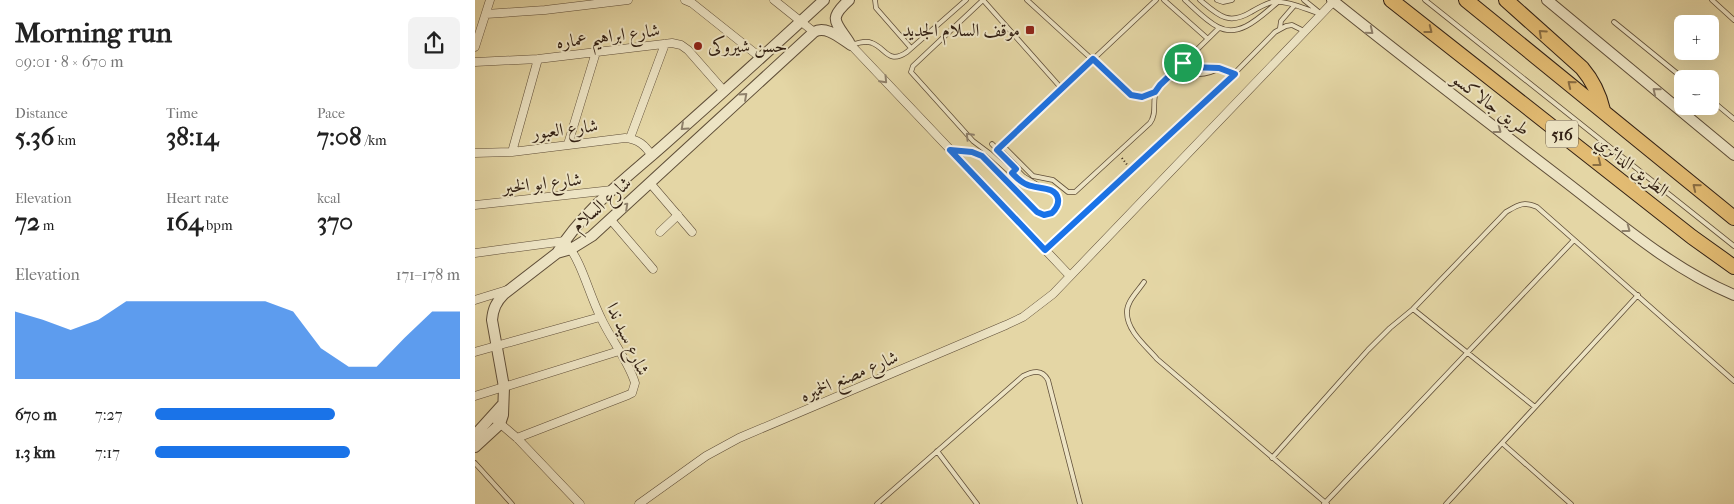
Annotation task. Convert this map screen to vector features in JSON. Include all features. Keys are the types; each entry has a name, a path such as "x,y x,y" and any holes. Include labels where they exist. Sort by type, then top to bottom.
{"highway":[{"name":"الطريق الدائري","path":"1391,0 1692,237 1734,267"},
{"name":"الطريق الدائري","path":"1466,0 1734,218"},
{"path":"1506,0 1590,77 1596,87 1603,110"}],"street":[{"path":"475,47 489,0"},
{"path":"545,10 546,0"},
{"path":"486,14 545,10 628,0"},
{"path":"685,0 692,3 761,58"},
{"path":"774,0 814,32 819,29 826,30 851,45"},
{"name":"شارع السلام","path":"496,421 503,415 504,387 502,366 496,346 492,320 493,310 497,301 568,245 612,190 724,92 824,0"},
{"path":"849,0 839,9 835,18 851,45 1070,276"},
{"path":"1547,0 1734,155"},
{"name":"شارع مصنع الخميره","path":"639,504 706,456 739,438 1023,316 1046,300 1323,15 1333,1"},
{"name":"طريق جالاكسو","path":"1333,1 1415,67 1652,248 1694,275 1734,295"},
{"name":"شارع السلام","path":"568,245 593,236 814,32"},
{"path":"652,156 647,148 630,138 665,44"},
{"name":"شارع ابراهيم عماره","path":"475,62 538,59 665,44 681,45 689,50 724,92"},
{"path":"568,144 595,52"},
{"path":"512,152 538,59"},
{"name":"شارع العبور","path":"475,153 512,152 630,138"},
{"path":"650,183 692,232"},
{"name":"شارع ابو الخير","path":"475,205 612,190"},
{"path":"660,232 677,215"},
{"path":"611,220 653,269"},
{"path":"475,253 568,245"},
{"name":"شارع سيد ندا","path":"517,438 632,393 635,383 600,317 583,271 568,245"},
{"path":"475,300 512,288"},
{"path":"475,352 600,317"},
{"path":"475,396 619,351"},
{"path":"496,421 517,438 580,504"},
{"path":"475,435 496,421"},
{"path":"475,447 496,421"}],"lane":[{"path":"875,0 876,8 911,48"},
{"path":"851,45 869,42 892,57 903,54 966,0"},
{"path":"950,150 972,152 982,156 1037,212 1048,215 1057,207 1058,199 1052,190 1029,186 973,141 911,72 913,66 983,0 1062,89"},
{"path":"1027,0 1131,95 1142,97 1155,92 1219,28"},
{"path":"997,150 1155,0"},
{"path":"1164,0 1208,39"},
{"path":"1185,0 1219,28 1232,31 1243,28 1279,2"},
{"path":"1201,0 1218,15 1232,19 1245,16 1271,1 1323,15"},
{"path":"1217,0 1223,2 1232,0"},
{"path":"1304,0 1323,15"},
{"path":"1425,0 1734,246"},
{"path":"1712,0 1734,20"},
{"path":"1280,28 1281,21 1294,6"},
{"path":"1614,22 1674,71"},
{"path":"1045,250 1235,74 1280,28 1292,25 1306,32"},
{"path":"1183,63 1192,68 1219,68 1235,74"},
{"path":"1176,70 1188,74 1204,74 1219,68"},
{"path":"1002,146 1029,172 1038,177 1053,180 1070,193 1078,191 1152,120 1155,113 1155,92"},
{"path":"1719,106 1734,119"},
{"path":"992,144 1016,169 1029,180 1043,188"},
{"path":"1012,173 1016,169"},
{"path":"1272,458 1368,350 1413,309 1506,212 1518,205 1528,203 1537,206 1734,381"},
{"path":"1144,282 1132,298 1126,312 1129,325 1157,358 1325,504 1575,240"},
{"path":"1447,504 1638,295"},
{"path":"1413,309 1535,407"},
{"path":"877,504 1023,376 1037,371 1042,373 1048,380 1080,504"},
{"path":"1502,443 1571,504"},
{"path":"937,451 977,504"},
{"path":"475,463 512,504"}],"path":[{"path":"1117,154 1131,170"}],"place":[{"name":"موقف السلام الجديد","path":"1030,30"},
{"name":"حسن شيروكى","path":"698,46"}],"route":[{"path":"1093,59 1131,95 1137,97 1155,92 1183,63 1189,67 1196,68 1225,69 1235,74 1045,250 950,150 977,153 986,158 1037,212 1048,215 1055,211 1058,204 1055,193 1052,190 1024,184 1012,173 1016,169 997,150 1093,59"}]}
